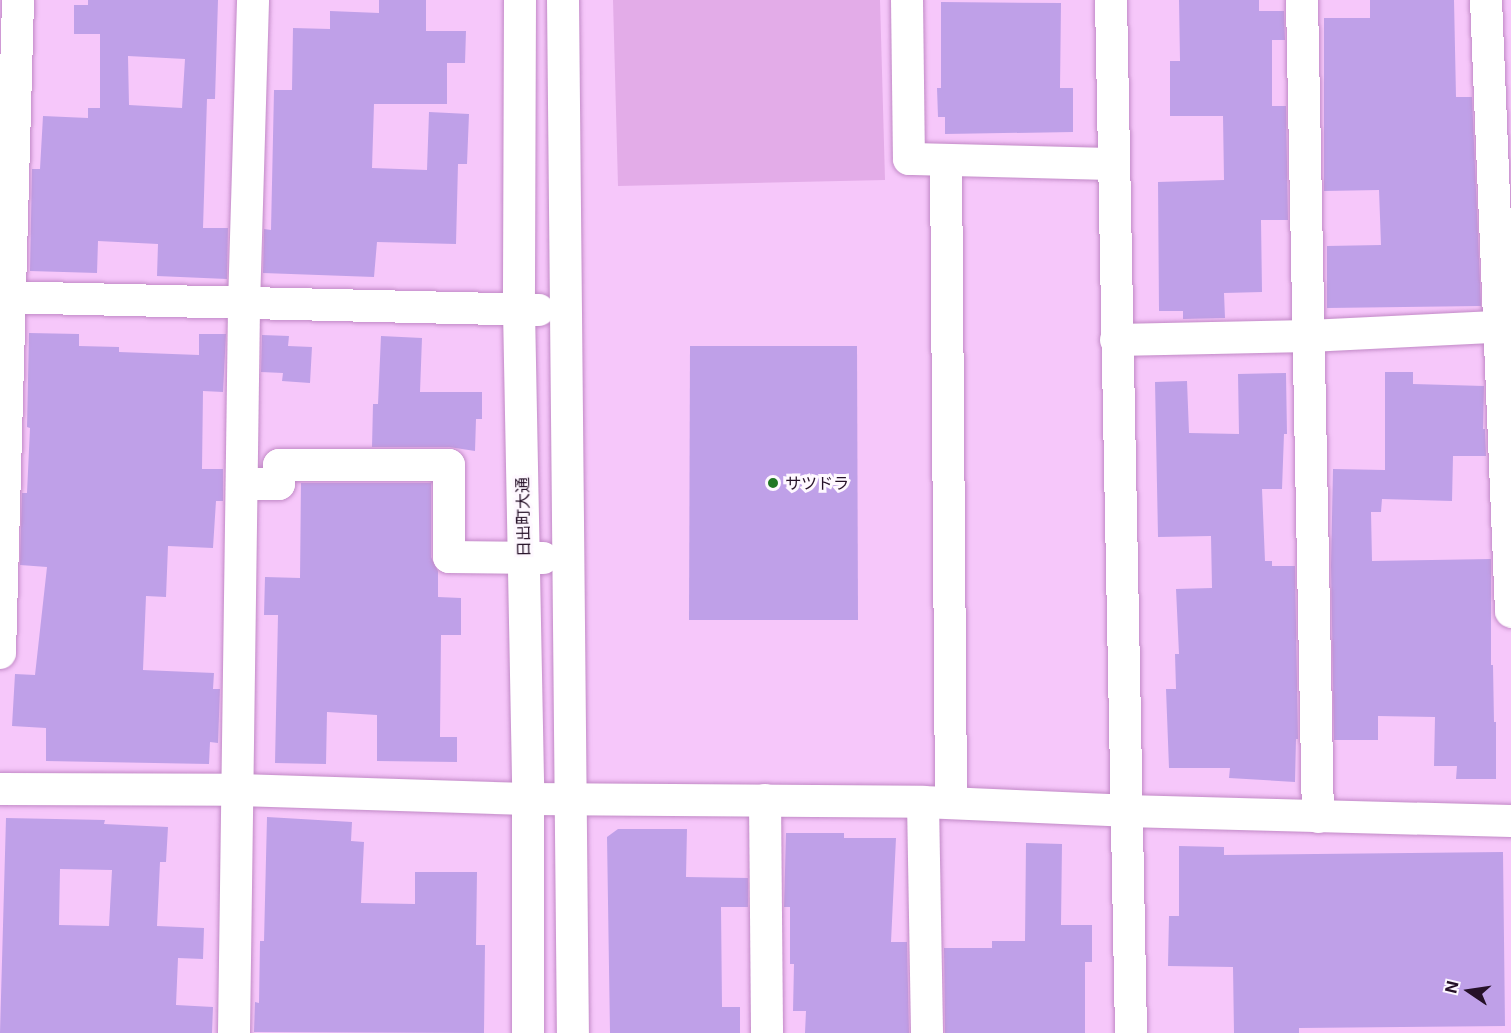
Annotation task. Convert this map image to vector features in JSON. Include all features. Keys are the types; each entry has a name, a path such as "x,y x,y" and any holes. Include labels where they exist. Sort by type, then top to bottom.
{"street":[{"path":"0,653 5,297 18,0"},
{"path":"234,1033 244,304 253,0"},
{"name":"日出町大通","path":"520,0 519,310 528,799 528,1033"},
{"path":"563,0 564,310 572,800 573,1033"},
{"path":"907,0 909,159 1114,164"},
{"path":"1110,0 1131,1033"},
{"path":"1302,0 1318,817"},
{"path":"1486,0 1499,51 1511,611"},
{"path":"927,1033 938,803 946,160"},
{"path":"5,297 564,310"},
{"path":"1116,339 1309,336 1504,327"},
{"path":"242,484 279,484 279,465 449,465 449,557 568,558"},
{"path":"0,789 239,790 572,800 938,803 1126,811 1511,821"},
{"path":"765,800 767,1033"}],"shaded area":[{"path":"613,0 880,0 885,180 618,186"}],"building":[{"path":"88,0 218,0 215,99 207,99 203,228 228,228 227,279 157,276 158,244 98,241 97,273 30,271 32,169 40,169 43,116 88,118 88,108 100,108 100,34 74,34 74,5 88,5","holes":["128,56 185,59 182,108 129,105"]},
{"path":"379,0 426,0 426,31 466,31 465,63 447,63 447,104 374,104 372,168 427,170 429,112 469,114 467,164 458,164 456,244 377,242 374,277 263,273 264,229 271,230 274,90 292,90 293,28 330,29 330,11 379,13"},
{"path":"1179,0 1259,0 1259,11 1284,11 1285,40 1272,40 1272,106 1286,106 1288,220 1261,220 1262,292 1224,293 1225,318 1183,319 1183,311 1159,311 1158,182 1224,180 1223,116 1170,116 1170,61 1180,61"},
{"path":"1370,0 1454,0 1456,97 1472,97 1481,306 1327,308 1327,246 1381,245 1379,190 1324,191 1324,18 1370,18"},
{"path":"941,2 1061,3 1060,88 1073,88 1073,132 945,134 945,117 938,117 937,88 941,88"},
{"path":"29,333 79,334 79,346 119,347 119,352 199,355 199,334 226,334 223,392 203,391 202,469 223,469 223,501 216,501 213,548 168,546 166,597 146,596 143,670 214,673 213,689 220,689 218,743 210,742 209,764 46,761 46,728 12,726 15,674 35,675 47,567 20,565 22,493 27,493 30,428 27,427"},
{"path":"262,335 289,336 288,346 312,347 310,383 282,381 283,373 261,372"},
{"path":"381,336 422,338 420,392 482,392 482,419 476,419 475,451 449,447 372,447 373,404 378,404"},
{"name":"サツドラ","path":"690,346 857,346 858,620 689,620"},
{"path":"1385,372 1413,372 1413,384 1484,386 1483,429 1485,429 1486,456 1453,456 1452,501 1382,499 1381,512 1371,512 1372,561 1491,559 1491,665 1493,665 1494,722 1496,722 1496,779 1456,779 1457,766 1434,766 1435,717 1378,716 1378,740 1334,740 1331,566 1333,469 1385,470"},
{"path":"1286,373 1287,434 1284,434 1282,489 1262,489 1265,561 1272,561 1272,566 1295,566 1298,739 1296,739 1295,782 1229,778 1230,768 1169,768 1166,689 1176,689 1175,654 1179,654 1176,589 1212,588 1211,536 1158,537 1155,382 1187,381 1189,433 1239,434 1238,374"},
{"path":"301,483 431,483 431,557 438,571 438,597 461,598 461,635 441,635 440,737 457,737 457,762 377,761 377,715 327,712 326,764 275,763 278,615 264,615 265,577 300,578"},
{"path":"267,817 352,822 351,841 364,842 361,903 415,904 415,872 477,872 476,945 485,945 484,1033 254,1032 255,1002 259,1003 260,941 264,941"},
{"path":"6,818 105,820 104,824 168,827 166,862 160,862 157,926 204,928 203,959 178,958 176,1005 213,1007 212,1033 0,1033","holes":["60,869 112,870 109,926 59,925"]},
{"path":"618,829 687,829 686,877 748,878 748,907 721,907 722,1007 740,1007 740,1033 610,1033 607,837"},
{"path":"786,833 844,833 844,838 896,838 891,942 907,942 909,1033 805,1033 806,1011 793,1011 794,964 790,964 790,907 784,907"},
{"path":"1026,843 1062,844 1061,925 1092,925 1092,962 1085,962 1085,1033 945,1033 944,948 992,948 992,941 1025,941"},
{"path":"1179,846 1224,847 1224,855 1503,852 1505,1026 1299,1028 1299,1033 1234,1033 1233,967 1168,966 1169,916 1179,916"}],"place":[{"name":"サツドラ","path":"773,483"}]}
